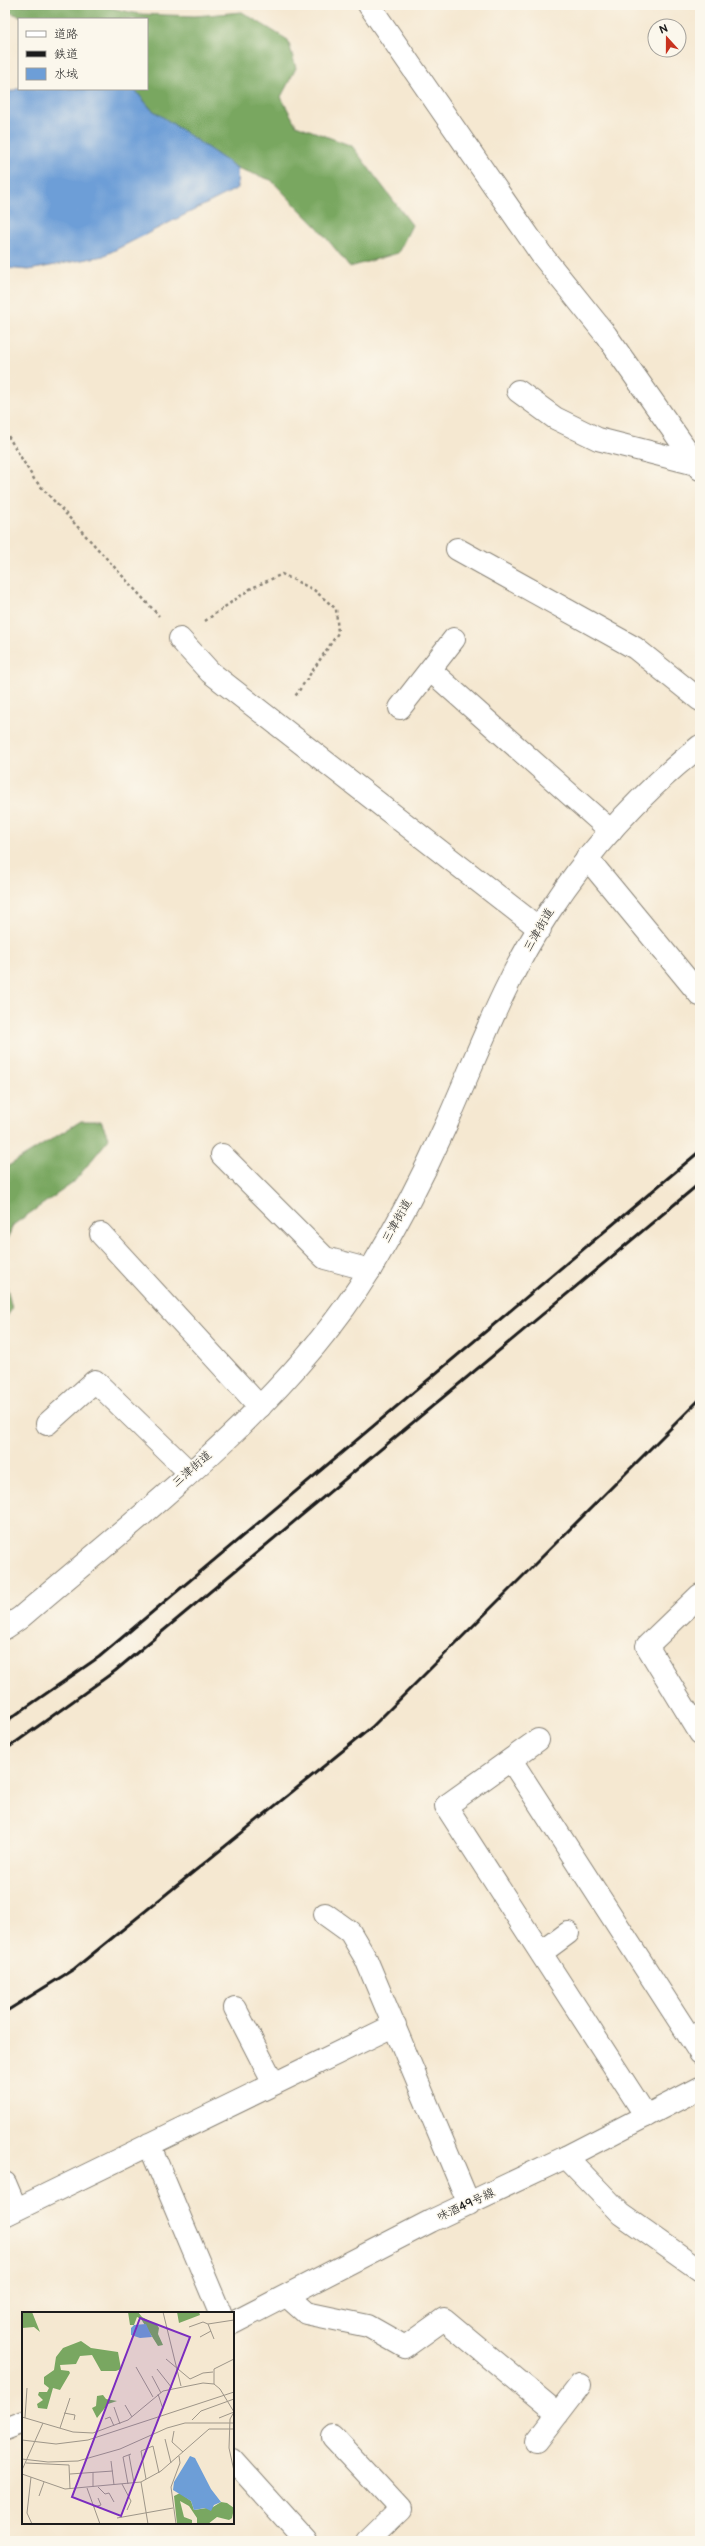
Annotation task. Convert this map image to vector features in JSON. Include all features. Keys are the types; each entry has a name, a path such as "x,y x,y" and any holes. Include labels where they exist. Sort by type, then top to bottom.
{"street":[{"path":"369,5 541,254 606,335 699,466"},
{"path":"518,391 555,418 598,439 699,466"},
{"path":"457,550 635,648 700,700"},
{"path":"180,639 210,672 540,929"},
{"path":"400,708 454,639"},
{"path":"430,670 611,830"},
{"name":"三津街道","path":"5,1628 20,1618 233,1434 260,1407 331,1327 370,1270 405,1209 443,1133 476,1053 502,996 540,929 587,858 611,830 700,746"},
{"path":"587,858 700,995"},
{"path":"222,1155 324,1258 370,1270"},
{"path":"101,1234 260,1407"},
{"path":"47,1424 94,1381 189,1472"},
{"path":"700,1595 647,1646 700,1733"},
{"path":"538,1740 446,1806 646,2116"},
{"path":"511,1760 700,2053"},
{"path":"325,1914 350,1932 366,1959 469,2204"},
{"path":"541,1953 568,1933"},
{"path":"235,2008 274,2084"},
{"path":"5,2183 11,2212 395,2025"},
{"name":"味酒49号線","path":"234,2322 469,2204 566,2157 700,2088"},
{"path":"149,2144 220,2312"},
{"path":"566,2157 621,2214 700,2270"},
{"path":"286,2296 306,2313 368,2326 405,2347 444,2319 558,2414"},
{"path":"537,2441 580,2385"},
{"path":"5,2429 22,2422"},
{"path":"333,2437 400,2509 367,2541"},
{"path":"234,2461 306,2541"}],"path":[{"path":"5,431 34,479 180,639 250,589 282,574 314,590 336,609 338,633 277,724"}],"green space":[{"path":"5,5 97,5 139,14 195,16 242,12 288,40 296,68 281,97 296,125 352,146 412,225 398,253 350,267 319,229 271,180 237,168 198,143 151,109 135,90 148,90 148,18 26,18 5,11"},
{"path":"81,1121 101,1121 109,1139 73,1183 13,1225 5,1245 5,1168"},
{"path":"5,1279 12,1309 5,1319"}],"water":[{"path":"18,88 18,90 135,90 151,109 237,168 238,188 103,256 29,270 5,268 5,94"}],"railway":[{"path":"5,1722 99,1657 700,1151"},
{"path":"5,1750 115,1671 700,1183"},
{"path":"5,2012 74,1969 372,1727 700,1399"}]}
